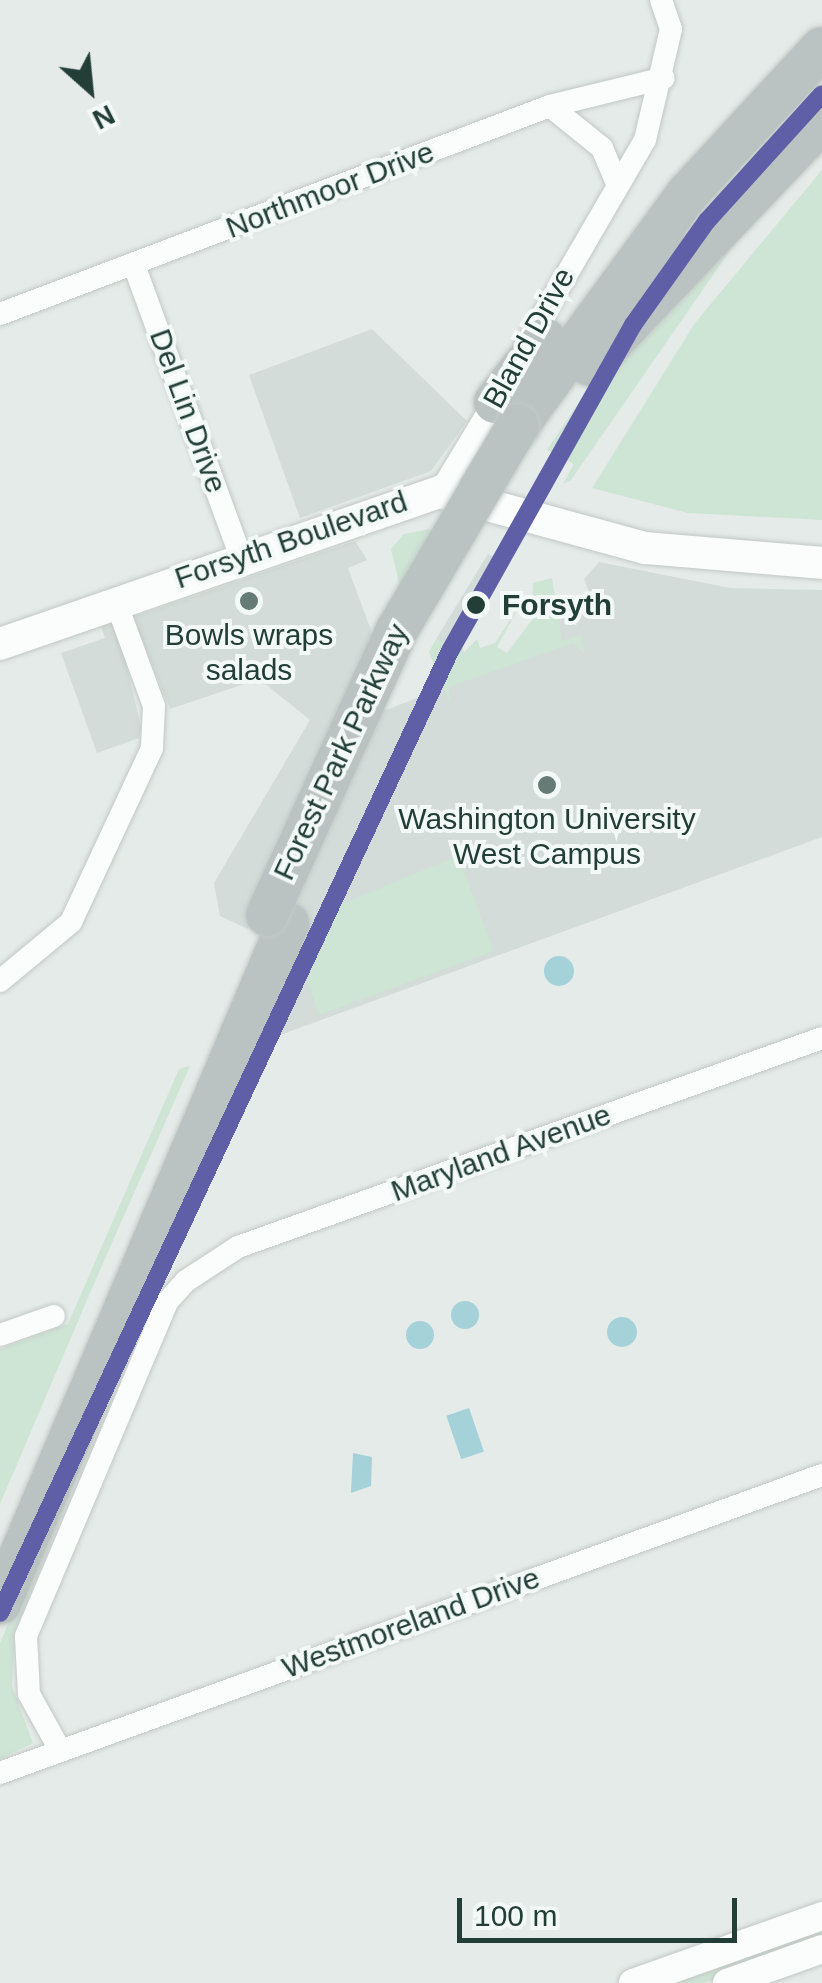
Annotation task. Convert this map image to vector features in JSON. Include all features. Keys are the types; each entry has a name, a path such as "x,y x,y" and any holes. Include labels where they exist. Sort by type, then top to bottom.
{"highway":[{"name":"Forest Park Parkway","path":"0,1539 278,920 405,667 517,422 617,284 760,110 822,48"},
{"name":"Forest Park Parkway","path":"517,422 625,323 822,121"},
{"name":"Forest Park Parkway","path":"0,1603 278,920"}],"main road":[{"name":"Forsyth Boulevard","path":"0,644 241,557 440,492 645,548 822,563"}],"street":[{"name":"Bland Drive","path":"440,492 517,422 617,183 645,140 664,78 670,29 662,0"},
{"name":"Northmoor Drive","path":"0,314 550,106 664,78"},
{"path":"550,106 602,148 617,183"},
{"name":"Del Lin Drive","path":"134,265 241,557"},
{"path":"0,981 36,959 93,887 152,748 150,695 116,602"},
{"name":"Maryland Avenue","path":"60,1750 29,1694 26,1636 166,1302 186,1281 238,1247 822,1038"},
{"path":"0,1335 54,1316"},
{"name":"Westmoreland Drive","path":"0,1773 822,1476"},
{"path":"633,1983 822,1916"},
{"path":"727,1983 822,1950"}],"shaded area":[{"path":"822,69 822,104 708,222 694,211"},
{"path":"372,329 467,421 431,471 300,518 249,375"},
{"name":"Washington University West Campus","path":"355,541 367,560 348,568 383,663 330,732 562,641 552,612 591,597 584,579 599,562 730,588 822,590 822,837 250,1046 301,929 256,911 248,929 220,916 214,883 310,720 259,679 170,709 133,617"},
{"path":"488,554 505,563 461,642 464,653 436,639"},
{"path":"100,623 112,623 120,637 141,727 139,738 97,753 61,653 105,638"}],"green space":[{"path":"822,170 822,520 688,513 592,488 695,323"},
{"path":"765,200 571,480 563,484 574,464 547,450 595,378"},
{"path":"430,529 435,538 402,596 391,549 404,534"},
{"path":"552,578 562,641 580,635 585,655 573,643 449,687 450,704 429,652 436,639 464,652 477,639 480,648 495,643 521,603 497,647 507,653 532,620 533,583"},
{"path":"458,856 494,951 319,1015 306,975 339,905"},
{"path":"190,1066 0,1504 0,1349 68,1324 179,1069"},
{"path":"152,1290 15,1632 12,1686 33,1743 0,1759 0,1643"},
{"path":"822,1925 822,1941 704,1983 662,1983"}],"water":[{"path":"559,956 570,960 574,971 570,982 559,986 548,982 544,971 548,960"},
{"path":"465,1301 475,1305 479,1315 475,1325 465,1329 455,1325 451,1315 455,1305"},
{"path":"622,1317 633,1321 637,1332 633,1343 622,1347 611,1343 607,1332 611,1321"},
{"path":"420,1321 430,1325 434,1335 430,1345 420,1349 410,1345 406,1335 410,1325"},
{"path":"469,1408 484,1451 461,1459 446,1416"},
{"path":"353,1453 372,1457 371,1486 351,1493"}],"transit line":[{"path":"0,1613 450,651 633,325 707,221 822,94"}],"place":[{"name":"Bowls wraps salads","path":"249,601"},
{"name":"Forsyth","path":"476,605"},
{"name":"Washington University West Campus","path":"547,785"}]}
